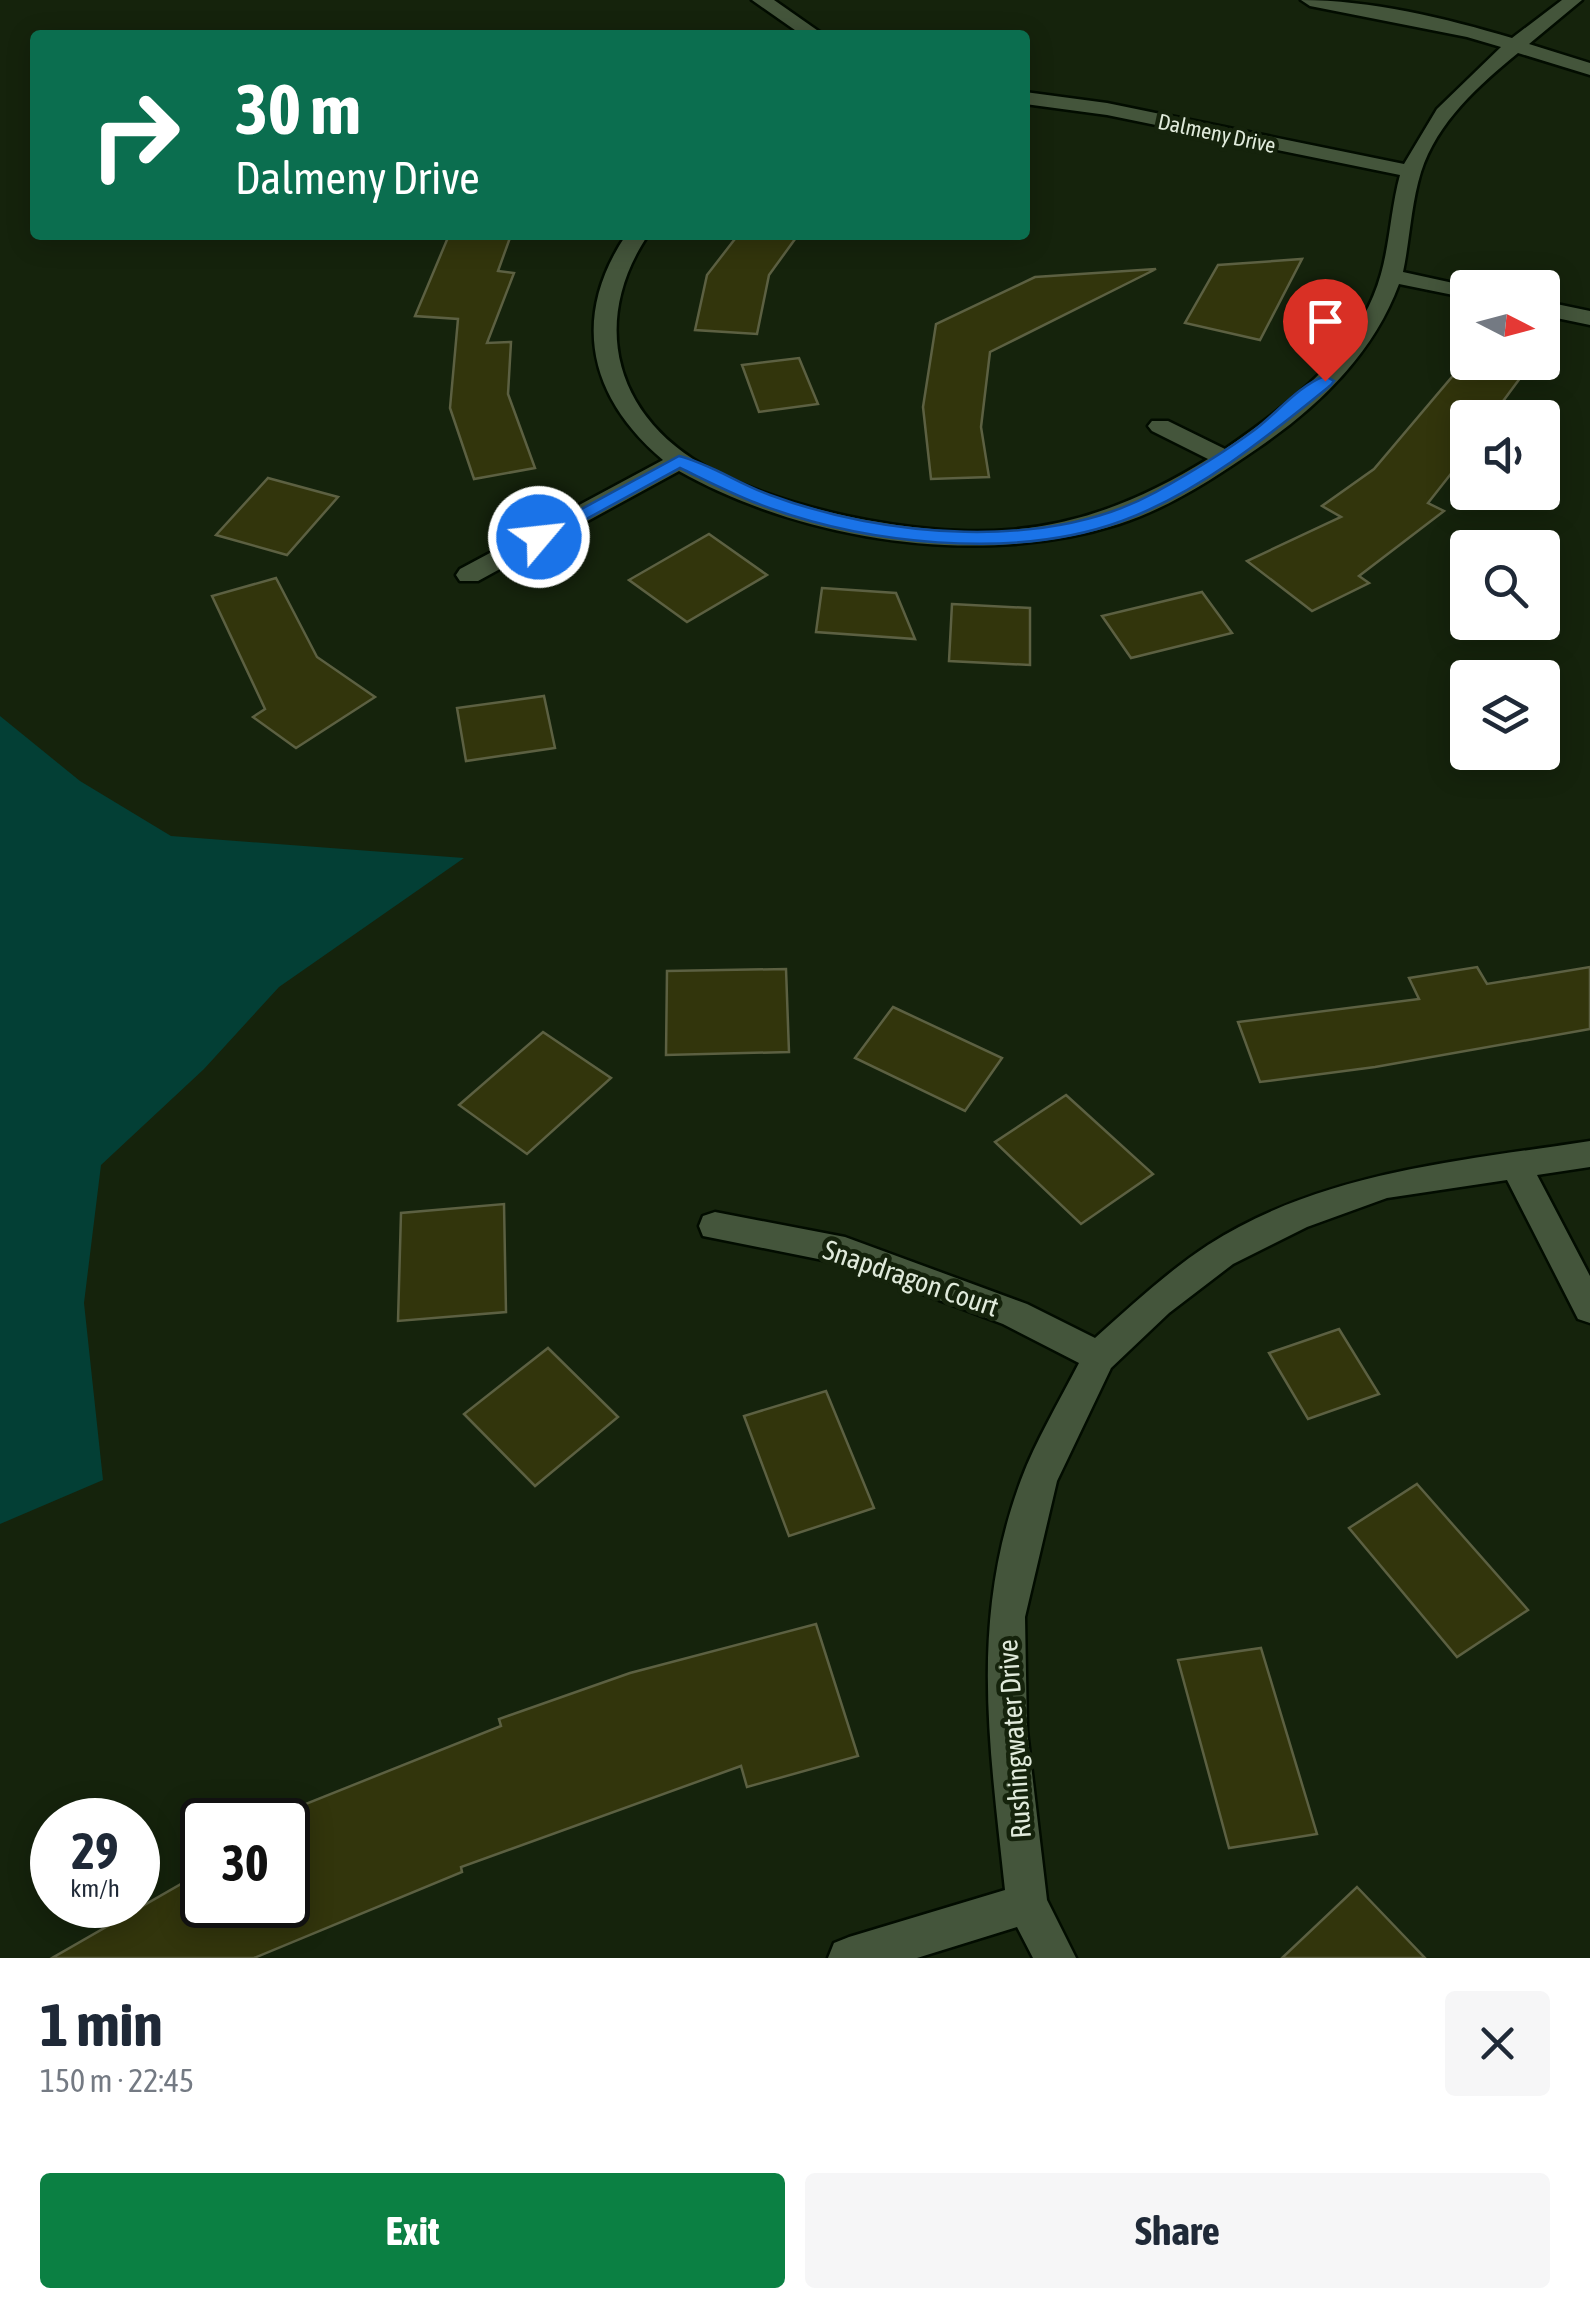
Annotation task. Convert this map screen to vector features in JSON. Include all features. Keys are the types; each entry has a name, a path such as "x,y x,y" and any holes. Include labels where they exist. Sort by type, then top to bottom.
{"street":[{"path":"760,0 807,30"},
{"path":"1310,0 1423,20 1516,44 1590,69"},
{"path":"633,240 621,256 603,304 602,336 608,366 625,402 647,432 679,461 763,499 832,520 898,531 1024,536 1113,518 1161,497 1224,458 1309,397 1341,366 1372,323 1392,276 1409,171 1440,117 1516,44 1538,31 1573,0"},
{"name":"Dalmeny Drive","path":"1030,99 1107,109 1409,171"},
{"path":"1392,276 1450,288"},
{"path":"1560,312 1590,318"},
{"path":"1160,426 1224,458"},
{"path":"469,574 679,461"},
{"name":"Rushingwater Drive","path":"1055,1958 1027,1904 1008,1731 1006,1617 1020,1542 1039,1480 1099,1357 1157,1303 1221,1254 1296,1217 1386,1185 1590,1154"},
{"path":"1516,1165 1590,1309"},
{"name":"Snapdragon Court","path":"715,1226 846,1251 1015,1314 1099,1357"},
{"path":"849,1958 1027,1904"}],"water":[{"path":"0,716 80,781 171,836 464,858 279,987 204,1069 101,1165 84,1303 103,1480 0,1524"}],"building":[{"path":"447,240 509,240 498,271 514,273 487,343 511,342 508,394 535,468 474,479 450,408 458,319 415,316"},
{"path":"734,240 794,240 769,275 757,334 695,330 707,275"},
{"path":"1302,259 1260,340 1185,323 1218,265"},
{"path":"1156,269 990,352 981,427 989,477 931,479 923,407 936,324 1035,277"},
{"path":"799,358 818,404 759,412 742,365"},
{"path":"1450,379 1519,380 1504,400 1450,400 1450,475 1428,503 1444,511 1359,576 1369,583 1312,611 1247,561 1341,517 1322,506 1374,469"},
{"path":"268,478 338,497 287,555 216,535"},
{"path":"709,534 767,575 687,622 629,580"},
{"path":"276,578 317,657 375,697 296,748 253,717 265,709 212,596"},
{"path":"822,588 896,593 915,639 816,632"},
{"path":"1202,592 1232,633 1131,658 1102,616"},
{"path":"952,604 1030,608 1030,665 949,661"},
{"path":"544,696 555,748 466,761 457,708"},
{"path":"1477,967 1487,984 1590,967 1590,1029 1375,1067 1260,1082 1238,1022 1419,999 1409,978"},
{"path":"786,969 789,1052 666,1055 667,971"},
{"path":"893,1007 1002,1058 965,1111 855,1058"},
{"path":"543,1032 611,1078 527,1154 459,1105"},
{"path":"1066,1095 1153,1174 1081,1224 995,1142"},
{"path":"504,1204 506,1312 398,1321 401,1213"},
{"path":"1339,1329 1379,1394 1308,1419 1269,1353"},
{"path":"548,1348 618,1417 535,1486 464,1414"},
{"path":"826,1391 874,1508 789,1536 744,1416"},
{"path":"1417,1484 1528,1610 1457,1657 1349,1528"},
{"path":"816,1624 858,1756 747,1787 741,1766 461,1867 462,1872 254,1958 52,1958 104,1928 160,1928 160,1896 180,1885 180,1928 310,1928 310,1802 501,1726 499,1719 630,1673"},
{"path":"1261,1648 1317,1834 1229,1848 1178,1660"},
{"path":"1357,1887 1425,1958 1282,1958"}],"route":[{"path":"539,537 679,461 801,512 880,529 979,537 1024,536 1072,528 1113,518 1161,497 1258,436 1325,381"}]}
